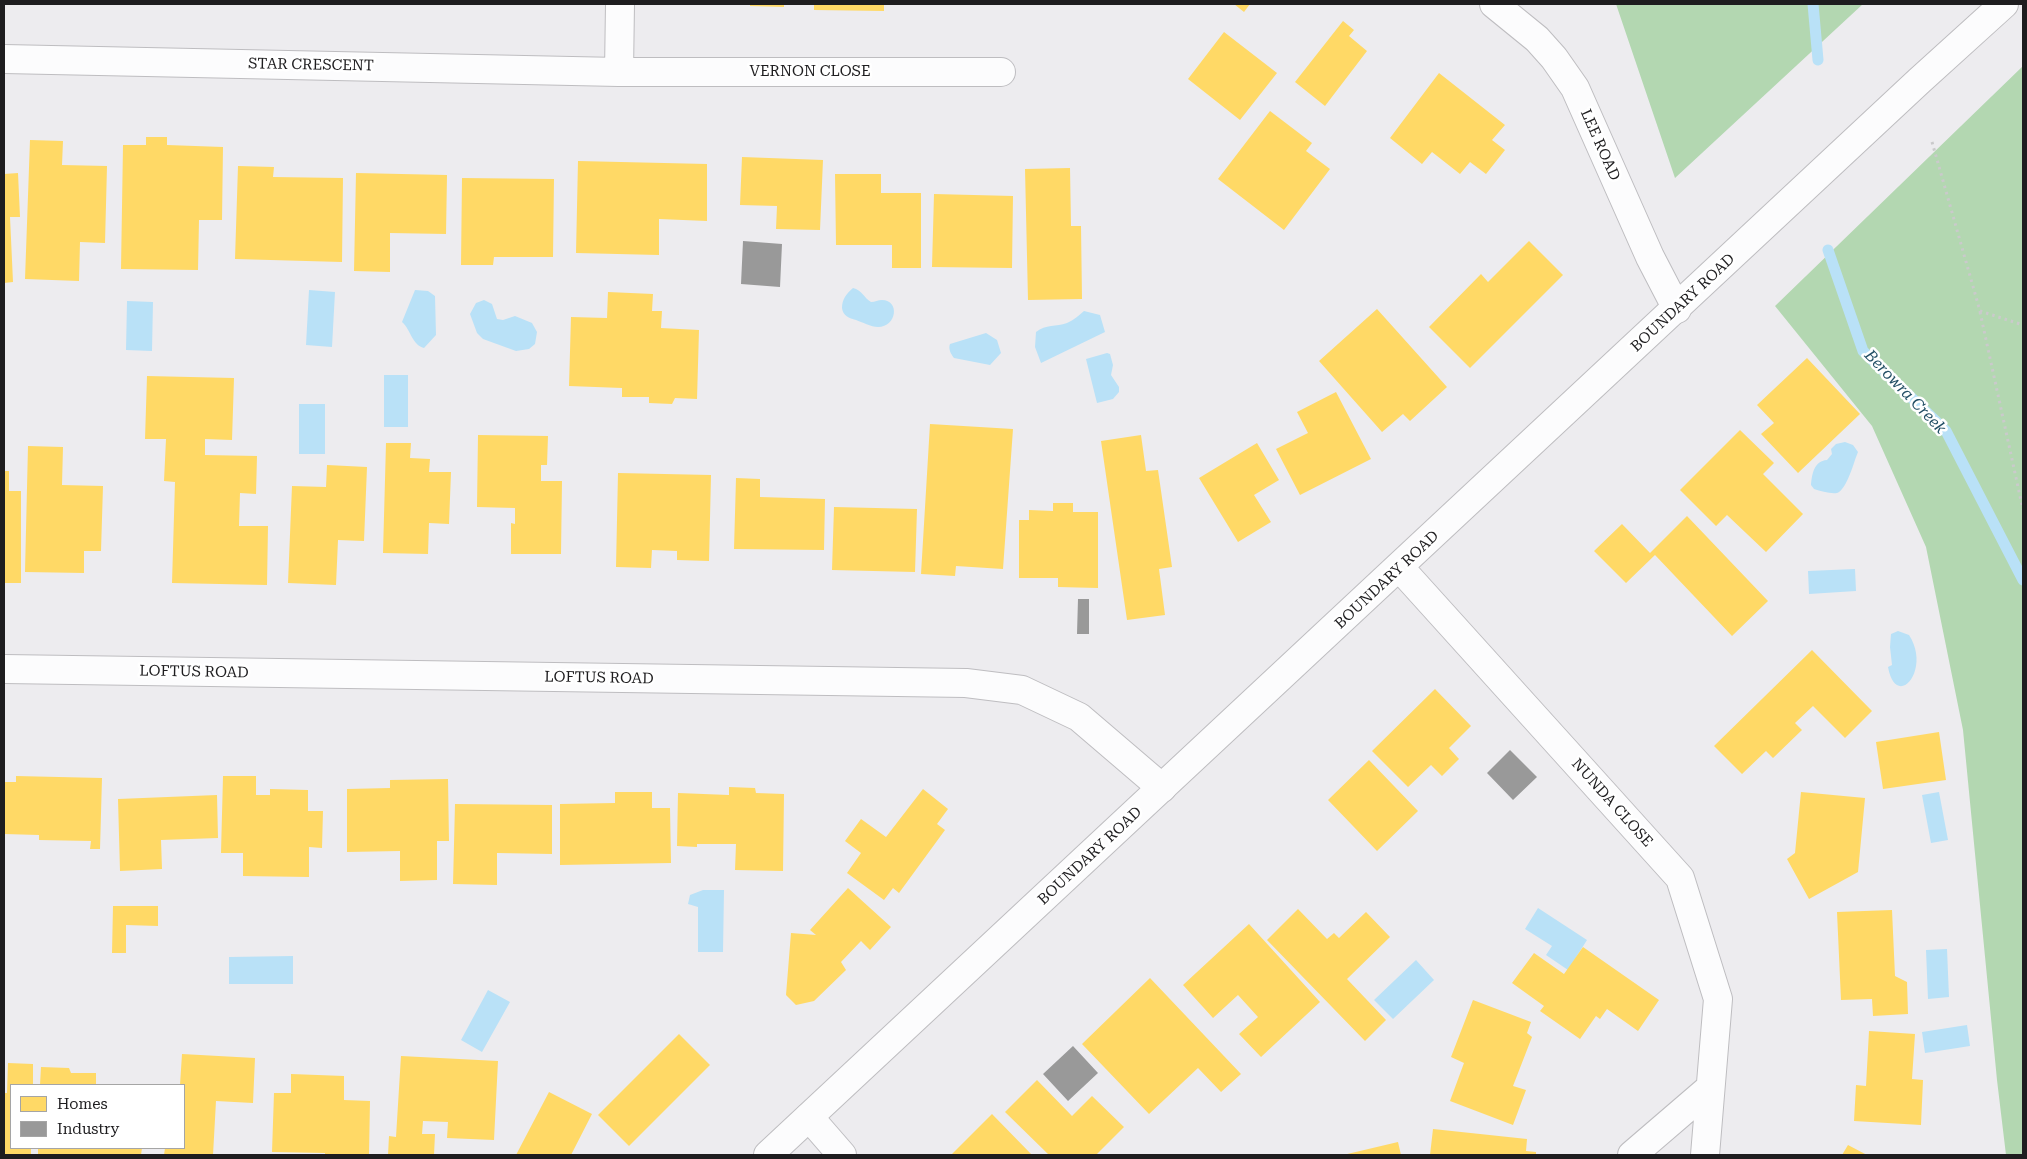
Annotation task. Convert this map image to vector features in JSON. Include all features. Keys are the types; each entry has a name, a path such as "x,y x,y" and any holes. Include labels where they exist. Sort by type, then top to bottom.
{"street":[{"path":"619,72 620,4"},
{"name":"LEE ROAD","path":"1494,4 1537,39 1554,58 1575,88 1650,257 1677,309"},
{"name":"BOUNDARY ROAD","path":"768,1155 2004,4"},
{"name":"STAR CRESCENT","path":"4,58 619,72"},
{"name":"VERNON CLOSE","path":"619,72 1001,72"},
{"name":"NUNDA CLOSE","path":"1400,568 1680,878 1718,999 1705,1155"},
{"name":"LOFTUS ROAD","path":"4,669 966,683 1022,690 1079,718 1162,788"},
{"path":"1632,1155 1710,1088"},
{"path":"809,1117 842,1155"}],"path":[{"path":"1932,142 1980,311 2023,510"},
{"path":"1980,311 2023,324"}],"green space":[{"path":"1616,4 1863,4 1675,178"},
{"path":"2023,66 2023,1155 2006,1155 1963,730 1926,547 1872,426 1775,306"}],"water":[{"path":"853,288 859,290 871,302 882,300 892,304 894,314 889,323 884,326 875,327 845,315 842,308 843,302"},
{"path":"309,290 335,292 332,347 306,345"},
{"path":"415,290 428,291 435,296 436,335 424,348 414,341 402,322"},
{"path":"484,300 492,304 497,319 503,320 515,316 532,323 537,332 535,344 529,349 516,351 483,339 477,333 470,314 476,303"},
{"path":"127,301 153,302 152,351 126,350"},
{"path":"1084,311 1100,315 1105,332 1041,363 1035,347 1036,332 1044,328 1067,323"},
{"path":"986,333 997,340 1001,353 990,365 954,358 950,350 950,344"},
{"path":"1107,353 1110,354 1113,365 1111,375 1119,387 1119,392 1113,399 1097,403 1086,359"},
{"path":"384,375 408,375 408,427 384,427"},
{"path":"299,404 325,404 325,454 299,454"},
{"path":"1845,442 1853,445 1858,452 1844,487 1837,493 1828,493 1814,489 1811,481 1816,465 1827,460 1832,454 1831,449 1836,444"},
{"path":"1855,569 1856,591 1809,594 1808,571"},
{"path":"1898,631 1909,635 1915,648 1917,661 1915,672 1910,681 1904,685 1898,685 1892,680 1888,667 1892,665 1891,634"},
{"path":"1939,792 1948,840 1931,843 1922,795"},
{"path":"703,890 724,890 723,952 698,952 698,907 688,904 690,895"},
{"path":"1538,908 1587,940 1568,970 1546,955 1552,946 1525,929"},
{"path":"1947,949 1949,997 1928,999 1926,950"},
{"path":"293,956 293,984 229,984 229,957"},
{"path":"1416,960 1434,980 1393,1019 1374,1000"},
{"path":"488,990 510,1002 482,1052 461,1040"},
{"path":"1967,1025 1970,1046 1925,1053 1922,1032"}],"building: Homes":[{"path":"750,4 784,4 784,7 750,6"},
{"path":"814,4 884,4 884,11 814,10"},
{"path":"1234,4 1250,4 1244,12"},
{"path":"1343,21 1354,30 1349,36 1367,51 1325,106 1295,82"},
{"path":"1224,32 1277,73 1240,120 1188,79"},
{"path":"1439,73 1505,125 1492,140 1505,150 1486,174 1470,162 1460,174 1432,152 1422,164 1390,138"},
{"path":"1270,111 1312,143 1306,151 1330,169 1284,230 1218,179"},
{"path":"146,137 167,137 167,145 223,147 222,220 199,220 198,270 121,269 123,145 146,145"},
{"path":"30,140 63,141 62,165 107,166 105,243 80,242 79,281 25,279"},
{"path":"742,157 823,160 820,230 776,229 777,206 740,205"},
{"path":"578,161 707,164 707,221 659,219 659,255 576,253"},
{"path":"238,166 274,167 273,177 343,178 342,262 235,259"},
{"path":"1070,168 1071,226 1081,226 1082,299 1028,300 1025,169"},
{"path":"18,173 20,217 10,217 13,282 4,283 4,174"},
{"path":"356,173 447,175 446,234 390,233 390,272 354,271"},
{"path":"835,174 881,174 881,193 921,193 921,268 892,268 892,245 836,245"},
{"path":"462,178 554,179 553,257 494,257 493,265 461,265"},
{"path":"934,194 1013,196 1012,268 932,267"},
{"path":"1529,241 1563,275 1470,368 1429,327 1481,274 1488,282"},
{"path":"608,292 653,294 652,311 662,311 661,328 699,330 697,399 675,398 672,404 649,403 649,397 622,397 622,388 569,386 571,317 607,318"},
{"path":"1377,309 1447,387 1410,421 1403,414 1382,432 1319,361"},
{"path":"1807,358 1860,414 1798,473 1761,434 1774,423 1757,405"},
{"path":"147,376 234,378 232,440 205,439 205,455 257,456 256,494 240,493 239,526 268,526 267,585 172,583 175,482 164,481 166,439 145,439"},
{"path":"1336,392 1371,459 1300,495 1276,449 1308,433 1297,412"},
{"path":"930,424 1013,429 1003,569 956,566 955,576 921,574"},
{"path":"1740,430 1774,463 1763,474 1803,514 1766,552 1727,515 1716,526 1680,490"},
{"path":"478,435 548,436 547,465 541,465 541,481 562,481 561,554 511,554 511,523 515,524 515,508 477,507"},
{"path":"1141,435 1146,471 1158,470 1172,567 1159,569 1165,615 1127,620 1101,441"},
{"path":"386,443 411,443 410,458 430,459 429,472 451,472 449,524 429,523 428,554 383,553"},
{"path":"1257,443 1279,480 1254,495 1271,522 1238,542 1199,478"},
{"path":"28,446 63,447 62,485 103,486 101,551 84,551 84,573 25,572"},
{"path":"327,465 367,467 364,541 338,540 336,585 288,583 292,486 326,487"},
{"path":"4,471 9,471 9,491 21,491 21,583 4,583"},
{"path":"618,473 711,475 709,561 677,560 677,551 652,550 651,568 616,567"},
{"path":"736,478 760,479 760,497 825,499 824,550 734,549"},
{"path":"1053,503 1073,503 1073,512 1098,512 1098,588 1058,587 1058,578 1019,578 1019,520 1029,520 1029,510 1053,511"},
{"path":"834,507 917,509 915,572 832,570"},
{"path":"1687,516 1768,601 1732,636 1655,555 1626,583 1594,551 1622,524 1650,553"},
{"path":"1812,650 1872,711 1845,738 1813,706 1795,723 1802,730 1773,758 1766,751 1742,774 1714,746"},
{"path":"1435,689 1471,726 1449,748 1459,759 1442,776 1431,765 1408,787 1372,751"},
{"path":"1939,732 1946,780 1883,789 1876,742"},
{"path":"1369,760 1418,811 1377,851 1328,800"},
{"path":"16,776 102,778 100,849 90,849 91,841 39,840 39,835 4,834 5,782 16,782"},
{"path":"223,776 256,776 256,795 270,795 270,789 308,790 308,811 323,811 322,848 309,847 309,877 243,876 243,853 221,853"},
{"path":"448,779 449,841 437,841 437,880 400,881 400,851 347,852 347,789 390,788 390,780"},
{"path":"729,787 755,788 756,793 784,794 783,871 735,870 736,844 697,844 697,847 677,846 678,793 729,795"},
{"path":"923,789 948,809 937,824 945,830 899,893 893,888 884,900 847,873 861,853 845,841 861,819 886,837"},
{"path":"615,792 652,792 652,808 670,808 671,863 560,865 560,804 615,803"},
{"path":"1801,792 1865,798 1858,872 1809,899 1787,859 1795,853"},
{"path":"217,795 218,838 161,840 162,869 120,871 118,799"},
{"path":"455,804 552,805 552,854 497,853 497,885 453,884"},
{"path":"848,888 891,927 870,950 861,941 841,962 846,970 814,1001 796,1005 786,995 791,933 816,935 810,930"},
{"path":"113,906 158,906 158,926 126,925 126,953 112,953"},
{"path":"1298,909 1327,939 1334,933 1339,938 1366,912 1390,937 1347,979 1386,1020 1365,1041 1267,940"},
{"path":"1892,910 1895,976 1907,982 1908,1014 1873,1016 1872,999 1841,1000 1837,912"},
{"path":"1249,924 1320,1002 1261,1057 1239,1034 1258,1017 1238,995 1213,1018 1183,985"},
{"path":"1583,947 1659,1000 1638,1031 1607,1009 1600,1019 1596,1016 1580,1039 1540,1011 1544,1006 1512,983 1534,953 1564,974"},
{"path":"1150,978 1241,1074 1221,1092 1198,1068 1149,1114 1082,1044"},
{"path":"1473,1000 1531,1022 1527,1033 1532,1037 1513,1086 1526,1090 1513,1125 1450,1101 1464,1063 1451,1057"},
{"path":"1869,1031 1915,1034 1912,1079 1923,1080 1921,1125 1854,1121 1856,1085 1866,1086"},
{"path":"679,1034 710,1065 629,1146 598,1115"},
{"path":"182,1054 255,1058 253,1103 216,1101 213,1155 164,1155 165,1149 185,1149 185,1084 180,1084"},
{"path":"401,1056 498,1061 494,1140 447,1138 448,1122 423,1121 422,1134 435,1134 434,1155 388,1155 389,1136 396,1137"},
{"path":"8,1063 33,1064 33,1084 10,1084 10,1149 31,1149 31,1155 4,1155 4,1093 7,1093"},
{"path":"41,1067 69,1068 71,1073 96,1073 96,1084 40,1084"},
{"path":"291,1074 344,1076 344,1100 370,1101 369,1155 272,1152 274,1093 291,1093"},
{"path":"1037,1080 1072,1116 1092,1096 1124,1127 1096,1155 1049,1155 1005,1112"},
{"path":"549,1092 592,1114 571,1155 516,1155"},
{"path":"992,1114 1032,1155 951,1155"},
{"path":"1433,1129 1527,1139 1526,1151 1536,1152 1536,1155 1430,1155"},
{"path":"1398,1142 1401,1155 1343,1155"},
{"path":"1848,1145 1867,1155 1842,1155"},
{"path":"38,1149 142,1149 141,1155 38,1155"}],"building: Industry":[{"path":"743,241 782,244 780,287 741,284"},
{"path":"1078,599 1089,599 1089,634 1077,634"},
{"path":"1510,750 1537,777 1513,800 1487,773"},
{"path":"1073,1046 1098,1073 1068,1101 1043,1074"}],"waterway":[{"name":"Berowra Creek","path":"1813,4 1818,60"},
{"name":"Berowra Creek","path":"1828,250 1863,351 1946,431 2023,580"}]}
